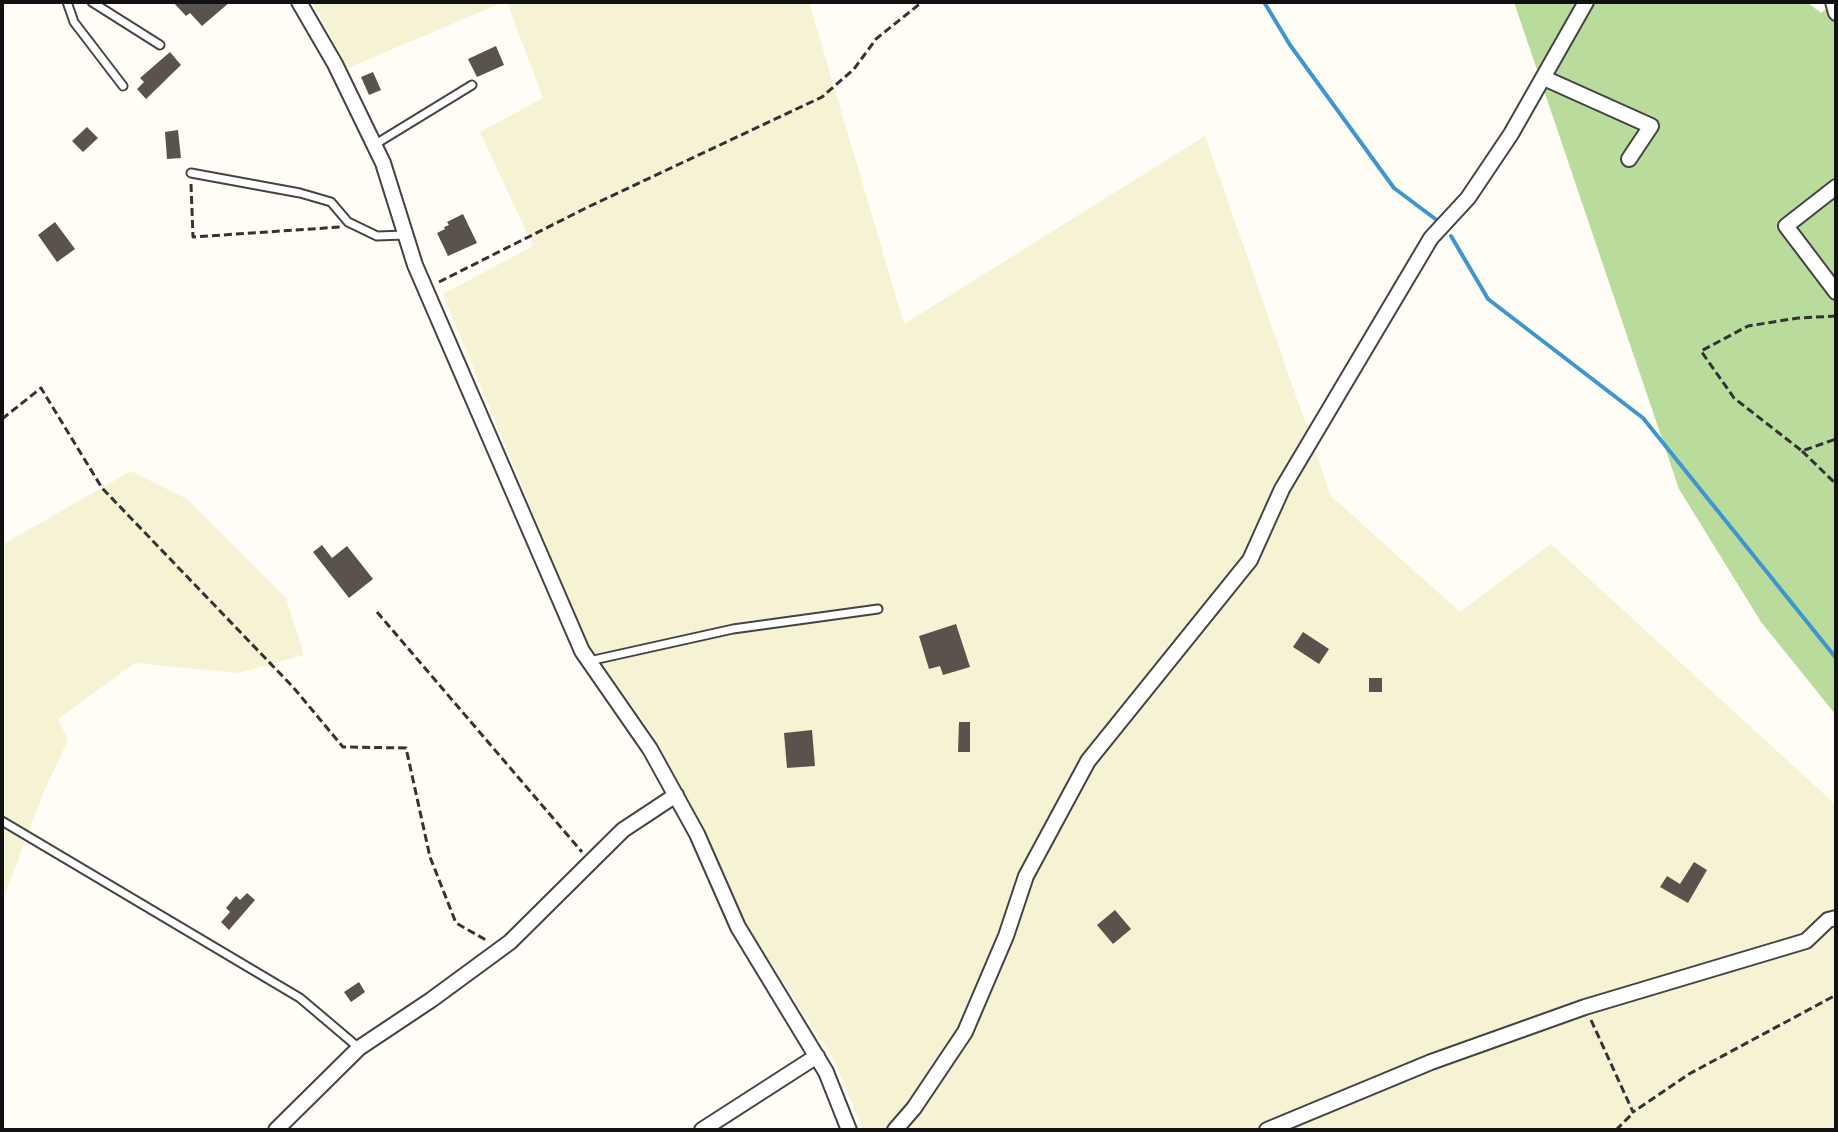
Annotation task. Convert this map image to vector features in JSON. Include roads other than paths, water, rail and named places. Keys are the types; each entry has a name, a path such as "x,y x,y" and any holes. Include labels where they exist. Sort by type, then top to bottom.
{"street":[{"path":"299,2 335,64 383,163 425,289 554,590 589,661 650,749 676,795 697,834 738,927 826,1072 849,1130"},
{"path":"895,1130 914,1108 965,1032 1006,936 1026,876 1088,761 1250,560 1282,489 1431,238 1468,198 1511,134 1586,2"},
{"path":"1833,2 1836,13"},
{"path":"1544,78 1651,126 1629,159"},
{"path":"1836,187 1786,226 1836,292"},
{"path":"276,1130 359,1048 499,949 623,830 676,795"},
{"path":"1267,1130 1431,1062 1585,1007 1806,941 1828,920 1836,918"},
{"path":"702,1130 817,1056"}],"lane":[{"path":"67,2 74,22 123,86"},
{"path":"92,2 160,45"},
{"path":"374,145 472,85"},
{"path":"191,173 300,193 331,202 348,222 377,236 405,235"},
{"path":"589,661 733,629 878,609"},
{"path":"2,821 300,998 359,1048"}],"waterway":[{"path":"1264,2 1290,45 1394,188 1438,221"},
{"path":"1451,236 1488,299 1643,418 1836,658"}]}
